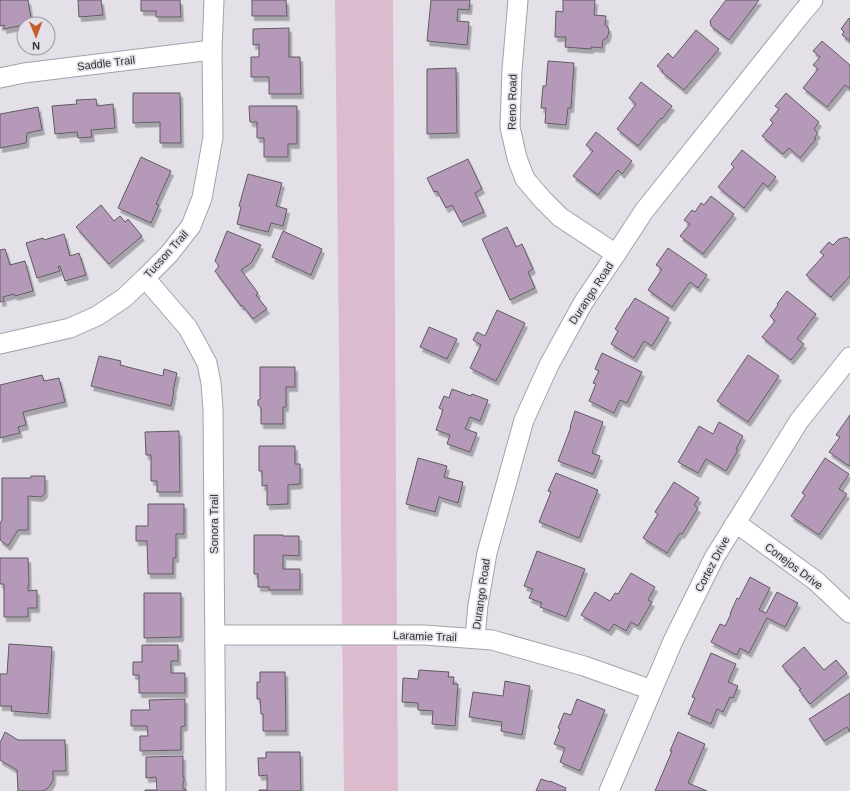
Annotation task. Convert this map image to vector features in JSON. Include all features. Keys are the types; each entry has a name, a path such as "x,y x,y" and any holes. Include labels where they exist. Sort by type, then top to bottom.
{"street":[{"name":"Tucson Trail","path":"0,344 70,328 96,316 124,298 169,254 191,226 202,198 213,137 212,50 214,0"},
{"name":"Reno Road","path":"518,0 512,70 510,127 520,165 526,179 543,200 560,217 616,254"},
{"name":"Durango Road","path":"475,638 478,605 487,553 524,420 549,365 583,303 644,211 813,0"},
{"name":"Saddle Trail","path":"0,78 24,73 212,50"},
{"name":"Sonora Trail","path":"145,278 188,328 207,363 211,383 213,408 216,791"},
{"name":"Cortez Drive","path":"609,791 673,641 714,558 799,421 850,357"},
{"name":"Conejos Drive","path":"734,526 743,528 816,581 850,613"},
{"name":"Laramie Trail","path":"215,635 424,635 492,640 584,666 652,690"}],"shaded area":[{"path":"335,0 393,0 398,791 344,791"}],"building":[{"path":"0,0 28,0 31,16 16,16 16,27 4,29 4,25 0,26"},
{"path":"78,0 101,0 103,15 79,17"},
{"path":"141,0 180,0 181,17 156,17 156,11 141,11"},
{"path":"252,0 286,0 287,16 252,16"},
{"path":"431,0 470,0 469,10 458,9 457,21 469,22 467,45 427,41"},
{"path":"563,0 595,0 594,15 606,16 605,25 608,27 609,32 607,38 603,40 602,48 591,47 591,49 565,47 566,37 555,37 556,11 563,12"},
{"path":"726,0 759,0 729,40 711,26 710,21"},
{"path":"849,18 850,41 842,35 844,32 841,29"},
{"path":"289,28 289,57 300,57 301,94 269,94 269,77 251,77 251,57 259,57 259,44 253,45 253,29"},
{"path":"696,30 719,49 684,90 657,66 668,53 673,58"},
{"path":"822,41 850,65 850,89 845,85 827,107 803,88 818,69 813,65 820,57 813,51"},
{"path":"548,61 574,63 571,108 568,108 566,125 545,123 546,108 541,108 543,86 546,86"},
{"path":"456,68 457,133 427,134 427,69"},
{"path":"641,82 672,106 638,146 617,129 636,104 629,98"},
{"path":"133,93 180,93 181,143 160,143 160,122 133,123"},
{"path":"786,93 819,122 814,129 818,133 814,138 816,139 800,158 789,148 783,154 762,136 773,123 770,120 779,109 775,106"},
{"path":"96,99 97,106 113,104 115,128 91,130 92,137 78,138 77,132 55,134 52,106 77,104 76,100"},
{"path":"249,106 297,106 297,144 288,144 288,157 264,157 264,138 257,138 257,122 250,122"},
{"path":"38,107 42,130 27,133 26,143 0,148 0,114"},
{"path":"596,132 632,161 622,174 618,170 598,195 573,176 593,151 586,145"},
{"path":"742,150 776,177 768,187 763,183 744,208 718,187 734,167 731,164"},
{"path":"141,157 171,171 156,204 159,205 151,223 118,208"},
{"path":"468,159 482,189 475,193 484,212 461,222 452,205 446,208 437,191 434,192 427,178"},
{"path":"248,174 282,183 276,206 287,209 283,226 271,223 268,232 237,224 241,207 239,206"},
{"path":"711,196 734,214 703,254 680,236 690,224 684,220 692,210 695,212 701,203 704,205"},
{"path":"101,205 114,221 120,216 125,222 128,219 142,236 109,264 76,227"},
{"path":"507,227 516,247 522,244 533,269 528,272 535,288 510,300 482,239"},
{"path":"227,231 261,245 251,263 241,270 258,293 256,295 267,309 253,319 242,305 241,306 215,271 219,266 215,261"},
{"path":"283,231 322,249 311,275 272,257"},
{"path":"64,234 70,256 79,253 86,275 65,281 60,266 58,267 60,271 37,278 26,243 43,238 44,240"},
{"path":"847,237 850,240 850,276 831,297 806,275 824,255 820,252 829,242 833,245 839,239"},
{"path":"668,248 707,275 698,288 690,282 672,307 648,290 662,269 656,265"},
{"path":"5,249 10,265 25,261 33,291 15,296 14,294 3,297 4,301 0,302 0,250"},
{"path":"787,291 816,314 797,339 804,344 791,360 762,337 775,321 770,316"},
{"path":"635,298 669,318 652,346 644,341 634,358 611,344 618,331 615,329"},
{"path":"497,310 525,323 496,381 470,368 481,345 473,340 477,332 485,336"},
{"path":"429,327 457,339 447,359 420,347"},
{"path":"602,353 642,372 627,403 620,400 614,413 589,401 596,384 593,383 599,371 595,369"},
{"path":"748,355 779,376 748,422 717,401"},
{"path":"99,356 121,361 120,365 163,376 164,369 177,373 171,406 91,386"},
{"path":"260,367 295,367 295,387 286,387 286,407 283,407 283,424 261,424 261,408 258,405 258,400 261,398"},
{"path":"42,375 44,381 59,378 65,402 23,412 26,425 18,427 20,433 0,438 0,385"},
{"path":"452,389 488,400 480,421 470,417 465,429 477,433 470,452 447,444 450,435 436,430 443,410 439,408 444,396 449,398"},
{"path":"575,411 603,422 592,453 600,456 593,474 558,461 571,427"},
{"path":"850,415 849,466 829,452 840,437 836,435"},
{"path":"719,422 743,436 736,449 738,450 726,471 706,459 698,473 678,462 699,426 713,434"},
{"path":"179,431 180,492 157,492 157,481 151,481 151,455 146,455 145,432"},
{"path":"259,446 295,446 295,464 300,464 300,484 288,485 288,504 267,505 267,485 262,486 262,471 259,471"},
{"path":"418,458 447,466 444,477 463,482 458,503 439,497 435,512 406,504"},
{"path":"825,458 849,474 839,489 847,494 819,535 791,516 805,495 802,493"},
{"path":"556,473 598,490 579,538 539,522 551,492 548,491"},
{"path":"31,476 45,476 45,493 41,497 28,496 28,530 18,530 8,546 0,540 0,523 2,520 2,478 31,478"},
{"path":"674,482 699,498 694,505 698,508 682,534 680,533 667,553 643,538 658,514 655,512"},
{"path":"148,504 184,504 184,534 176,534 176,558 173,558 173,574 148,574 147,541 136,541 136,526 148,526"},
{"path":"254,535 299,536 299,556 283,555 283,569 300,569 300,590 269,590 269,587 258,587 258,574 254,574"},
{"path":"537,551 585,569 566,617 540,607 542,603 529,598 533,589 524,586"},
{"path":"0,558 28,558 28,591 37,590 37,608 28,608 28,617 4,617 4,584 0,584"},
{"path":"631,573 655,587 648,600 652,602 638,626 631,622 626,631 614,624 609,631 581,615 595,592 610,601 615,593 618,594"},
{"path":"750,577 770,588 759,610 766,613 777,592 798,603 785,627 767,618 749,653 740,648 737,655 711,642 720,624 725,626 737,598 739,599"},
{"path":"144,593 181,593 181,637 144,638"},
{"path":"9,644 52,647 48,714 11,711 12,706 0,706 0,674 7,674"},
{"path":"142,645 178,645 178,661 171,661 171,673 185,673 185,693 139,693 139,675 133,675 133,662 142,662"},
{"path":"804,647 824,670 836,660 847,673 810,704 799,690 801,689 782,666"},
{"path":"711,653 736,664 728,682 738,686 733,698 730,697 723,712 717,709 711,724 688,714 695,698 692,697"},
{"path":"419,670 449,672 448,677 454,677 453,684 458,684 455,726 432,724 433,711 418,710 418,703 402,702 403,678 418,679"},
{"path":"260,672 285,672 286,731 263,731 263,714 261,714 260,699 257,699 257,682 260,682"},
{"path":"505,681 530,686 522,735 501,731 502,722 469,717 473,692 503,696"},
{"path":"850,693 850,732 847,727 824,741 809,719"},
{"path":"185,699 185,726 181,727 181,750 140,751 140,736 148,736 147,726 131,726 131,710 150,710 149,700"},
{"path":"577,699 605,710 580,771 560,762 565,748 554,744 564,713 571,715"},
{"path":"5,732 18,740 65,740 66,771 53,771 53,780 51,784 43,791 18,791 17,770 0,760 0,743"},
{"path":"678,732 705,744 688,783 707,791 655,791 672,751 670,751"},
{"path":"266,752 300,752 301,791 259,791 267,790 267,775 259,776 258,758 266,758"},
{"path":"183,756 183,789 186,789 186,791 145,791 157,790 156,777 146,778 146,757"},
{"path":"541,779 566,788 565,791 536,791"}]}
